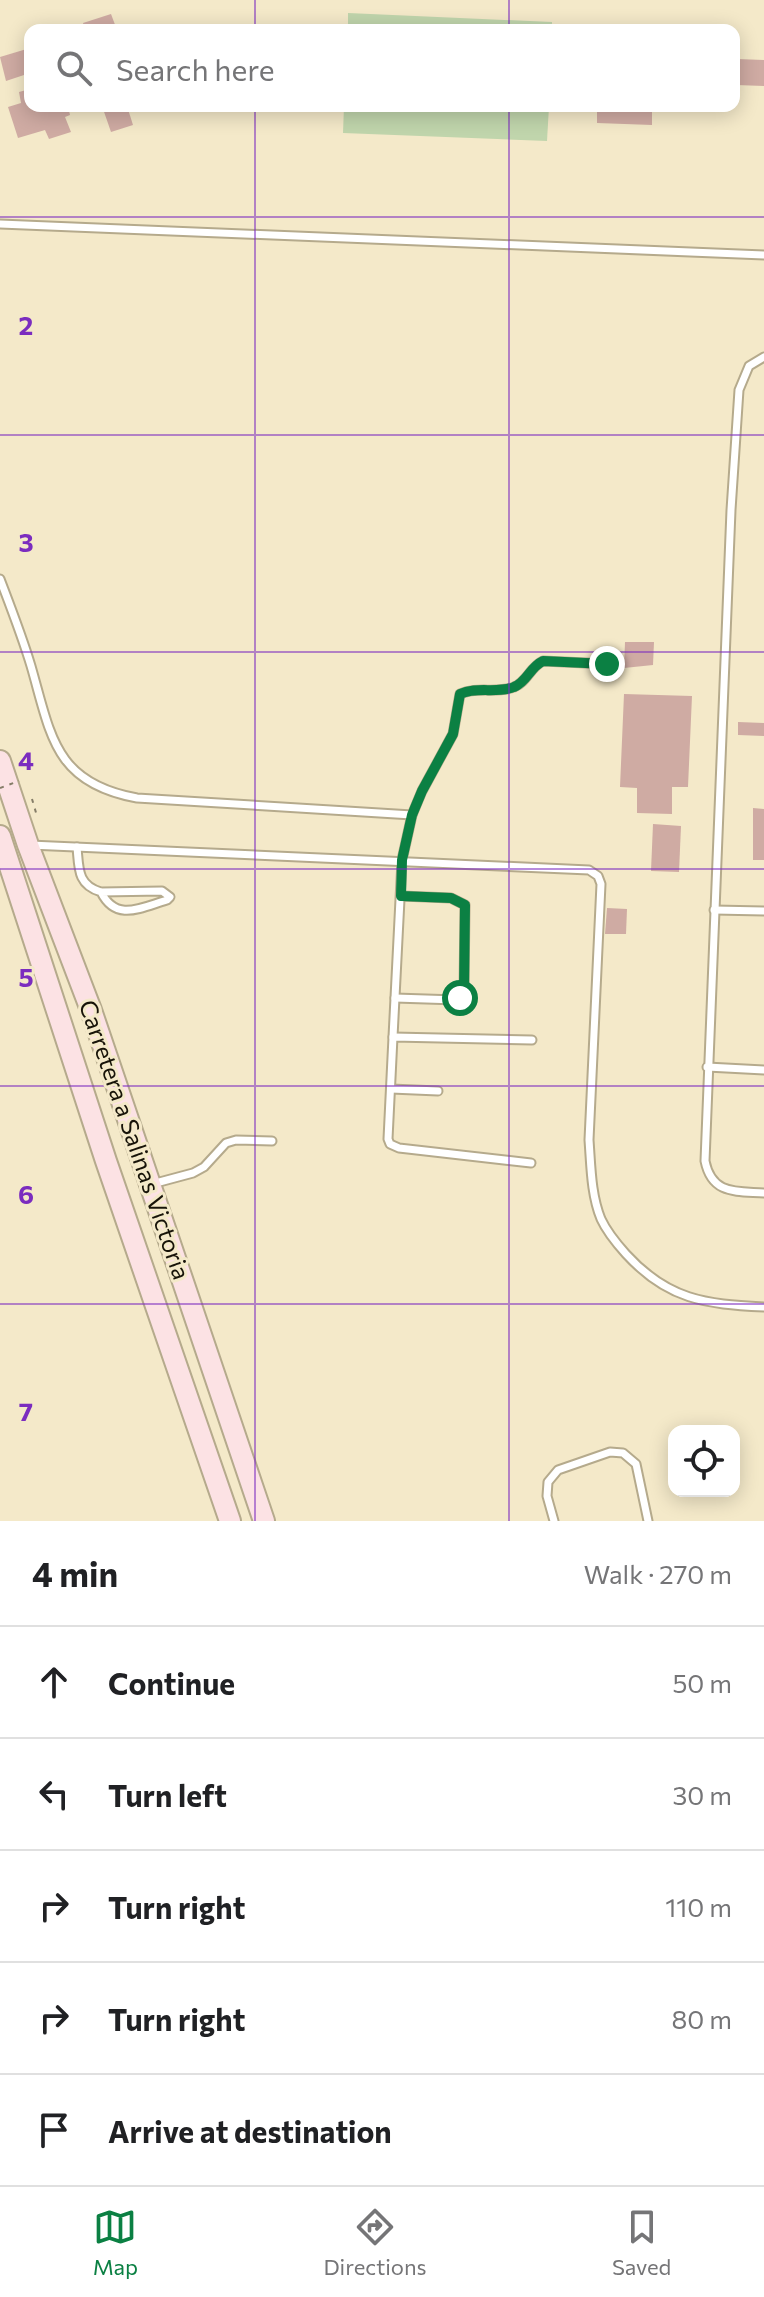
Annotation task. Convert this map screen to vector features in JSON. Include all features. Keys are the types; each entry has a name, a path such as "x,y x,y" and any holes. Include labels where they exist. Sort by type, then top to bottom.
{"main road":[{"name":"Carretera a Salinas Victoria","path":"0,761 28,845 91,1010 264,1521"},
{"name":"Carretera a Salinas Victoria","path":"0,836 92,1120 230,1521"}],"lane":[{"path":"0,224 764,255"},
{"path":"764,357 749,366 739,390 731,510 705,1161 712,1181 723,1188 764,1193"},
{"path":"0,579 60,754 74,771 92,785 137,798 412,815"},
{"path":"531,1163 393,1146 388,1139 402,860 412,815 453,734 460,694 509,689 521,684 534,665 543,661 607,664"},
{"path":"28,845 582,868 598,876 601,906 589,1140 592,1179 601,1218 616,1243 642,1272 665,1288 687,1298 718,1305 764,1307"},
{"path":"77,847 80,877 85,885 101,892 162,891 170,897 124,912 112,908 101,892"},
{"path":"395,998 457,1000 464,991 465,905 451,898 401,896"},
{"path":"714,910 764,911"},
{"path":"393,1037 532,1040"},
{"path":"707,1067 764,1070"},
{"path":"391,1089 438,1091"},
{"path":"150,1185 204,1167 226,1143 236,1140 272,1141"},
{"path":"554,1521 547,1496 548,1482 558,1470 610,1452 623,1453 636,1464 648,1521"}],"path":[{"path":"0,788 19,781"}],"green space":[{"path":"348,13 552,22 552,24 348,24"},
{"path":"344,112 549,112 547,141 343,133"}],"building":[{"path":"111,14 115,24 83,24"},
{"path":"24,50 24,75 6,81 0,57"},
{"path":"740,59 764,60 764,86 740,85"},
{"path":"24,91 24,112 69,112 70,115 65,117 71,132 49,139 45,130 18,138 8,107 21,103 19,92"},
{"path":"104,112 129,112 133,125 111,132"},
{"path":"597,112 652,112 652,125 597,123"},
{"path":"625,642 654,642 653,665 624,668"},
{"path":"624,694 692,696 688,787 672,787 672,814 637,813 637,788 620,787"},
{"path":"738,722 764,723 764,736 738,735"},
{"path":"753,808 764,809 764,860 753,860"},
{"path":"653,824 681,826 679,872 651,871"},
{"path":"607,908 627,909 626,934 605,934"}],"route":[{"path":"460,998 464,991 465,905 451,898 401,896 402,860 412,815 453,734 460,694 509,689 521,684 534,665 543,661 607,664"}]}
